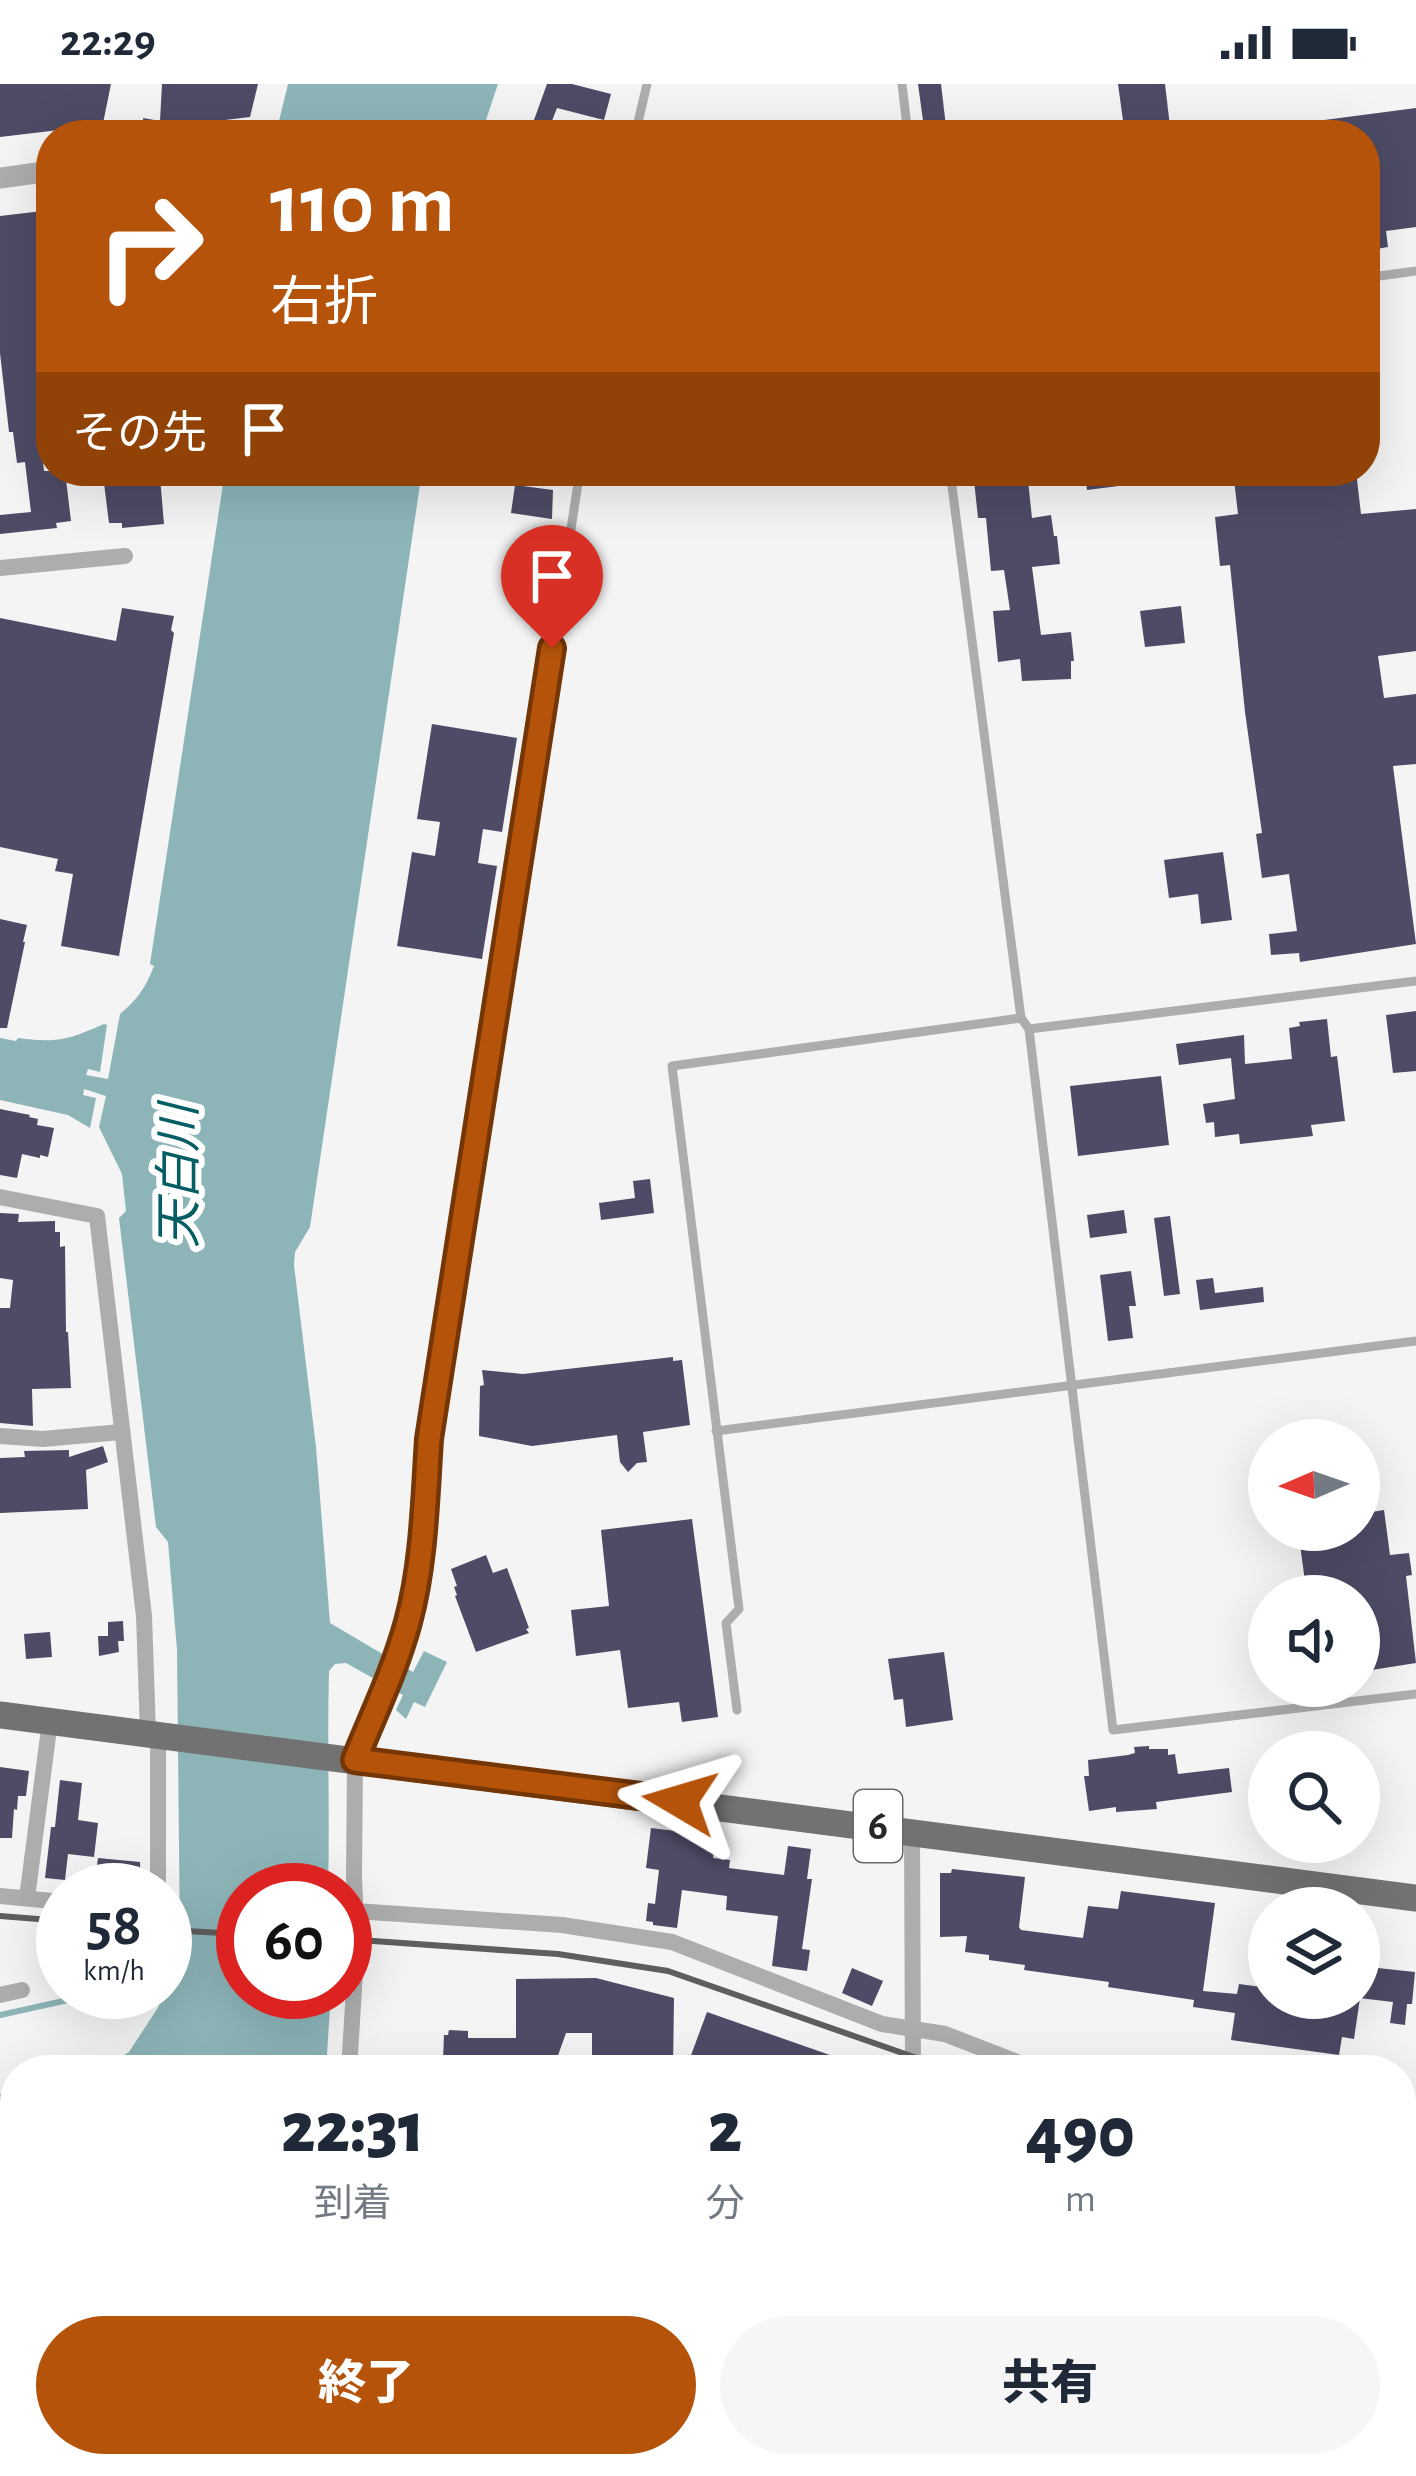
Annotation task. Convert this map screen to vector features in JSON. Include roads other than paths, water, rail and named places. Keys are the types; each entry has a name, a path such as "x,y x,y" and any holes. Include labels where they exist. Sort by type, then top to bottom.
{"main road":[{"name":"6","path":"0,1714 1416,1898"}],"street":[{"path":"0,178 36,173"},
{"path":"0,568 125,556"},
{"path":"0,1197 97,1216 157,1734 158,1863"},
{"path":"0,1436 122,1432"},
{"path":"27,1898 50,1721"},
{"path":"347,1759 352,1863"},
{"path":"912,1831 913,2055"},
{"path":"0,1896 36,1899"},
{"path":"372,1912 562,1925 672,1942 883,2024 946,2034 1000,2055"},
{"path":"0,1995 22,1990"},
{"path":"350,2055 352,2019"}],"lane":[{"path":"639,120 647,84"},
{"path":"902,84 906,120"},
{"path":"1380,276 1416,271"},
{"path":"347,1759 400,1652 410,1616 423,1531 432,1416 578,486"},
{"path":"952,486 1022,1018 1029,1029 1113,1730 1416,1694"},
{"path":"1029,1029 1416,981"},
{"path":"737,1710 726,1624 740,1609 672,1066 1022,1018"},
{"path":"716,1431 1416,1341"}],"water":[{"path":"288,84 498,84 486,120 279,120"},
{"name":"天白川","path":"223,486 420,486 310,1227 295,1252 294,1265 316,1447 330,1623 413,1672 424,1651 447,1662 425,1707 414,1702 406,1719 396,1710 403,1695 346,1663 335,1664 329,1671 328,1863 216,1863 216,2019 329,2019 327,2055 124,2055 151,2019 192,2019 192,1863 179,1863 177,1650 168,1542 156,1527 119,1218 126,1211 122,1174 99,1127 106,1096 84,1089 83,1095 96,1098 90,1128 68,1115 0,1100 0,1038 53,1040 107,1025 100,1072 88,1069 86,1075 108,1079 120,1014 140,993 154,966 150,964"}],"waterway":[{"path":"0,2015 36,2007"}],"railway":[{"path":"0,1916 36,1919"},
{"path":"192,1931 216,1933"},
{"path":"372,1941 558,1954 668,1971 908,2055"}]}
